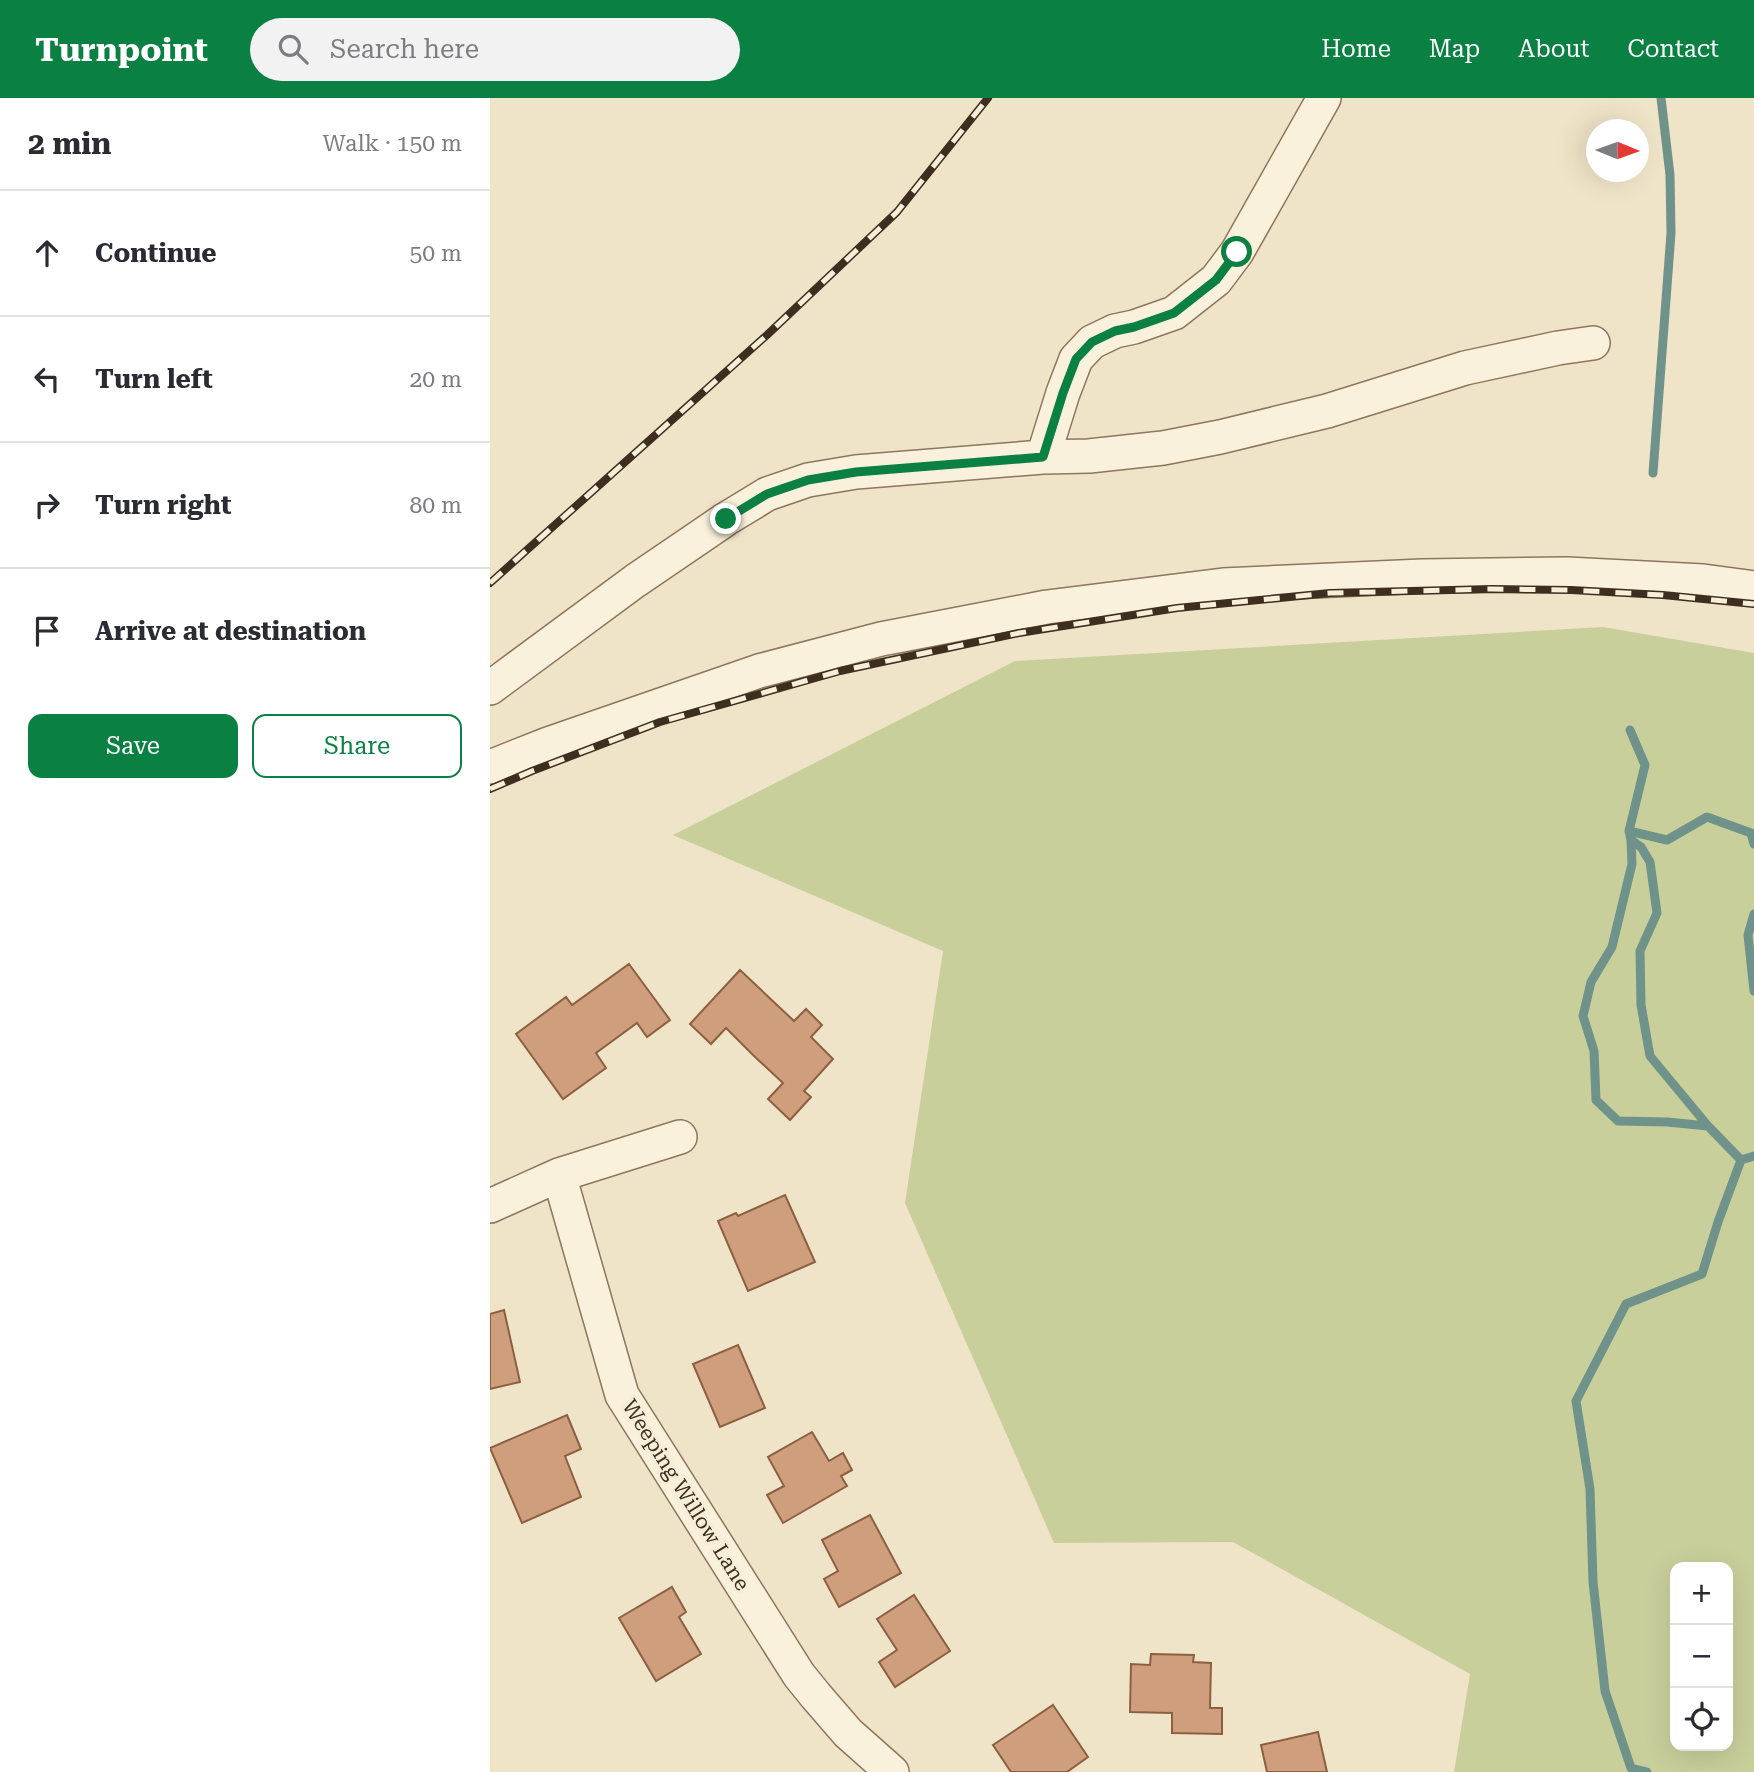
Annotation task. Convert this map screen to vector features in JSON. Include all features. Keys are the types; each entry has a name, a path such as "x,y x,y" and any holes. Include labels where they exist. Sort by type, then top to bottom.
{"street":[{"path":"1043,457 1076,359 1092,342 1115,331 1174,313 1216,280 1237,252 1324,98"},
{"path":"490,688 687,544 767,494 808,480 856,472 1043,457 1089,456 1163,448 1327,411 1465,368 1593,343"},
{"path":"490,767 548,744 760,671 881,639 1047,607 1223,585 1422,576 1566,574 1703,582 1754,588"},
{"path":"490,1206 559,1175 680,1137"},
{"name":"Weeping Willow Lane","path":"559,1175 622,1395 799,1675 848,1733 892,1772"}],"green space":[{"path":"1603,627 1754,653 1754,1772 1454,1772 1470,1674 1233,1542 1054,1543 905,1203 943,951 673,835 1015,661"}],"building":[{"path":"629,964 670,1020 647,1037 637,1023 596,1053 606,1068 563,1099 516,1034 566,997 572,1005"},
{"path":"740,970 794,1021 806,1009 822,1025 811,1037 833,1059 804,1091 811,1097 790,1120 768,1099 783,1083 726,1028 711,1044 690,1024"},
{"path":"785,1195 815,1262 748,1291 718,1221 736,1213 738,1216"},
{"path":"504,1310 520,1382 490,1389 490,1314"},
{"path":"738,1345 765,1408 720,1427 693,1364"},
{"path":"567,1415 581,1449 565,1456 581,1497 522,1523 490,1448"},
{"path":"812,1432 829,1461 843,1453 852,1470 841,1476 847,1486 783,1523 767,1495 784,1486 768,1457"},
{"path":"870,1515 901,1573 839,1607 824,1579 838,1571 822,1540"},
{"path":"672,1587 686,1612 679,1617 701,1654 656,1681 619,1618"},
{"path":"914,1595 950,1651 895,1687 879,1662 897,1650 877,1619"},
{"path":"1151,1654 1194,1655 1193,1662 1211,1663 1210,1708 1222,1708 1222,1734 1172,1733 1172,1713 1130,1712 1131,1664 1150,1665"},
{"path":"1053,1705 1088,1757 1067,1772 1011,1772 993,1745"},
{"path":"1318,1732 1327,1772 1267,1772 1261,1745"}],"waterway":[{"path":"1653,473 1671,233 1670,175 1661,98"},
{"path":"1630,730 1645,765 1629,831 1667,840 1707,817 1751,833 1754,844"},
{"path":"1629,831 1632,864 1612,947 1591,982 1583,1016 1594,1051 1596,1100 1618,1121 1708,1126 1741,1160"},
{"path":"1631,840 1641,847 1650,862 1657,913 1640,951 1641,1005 1650,1056 1708,1126"},
{"path":"1754,914 1748,935 1754,991"},
{"path":"1647,1772 1631,1768 1605,1691 1593,1582 1590,1489 1576,1401 1626,1304 1702,1274 1741,1160 1754,1156"}],"railway":[{"path":"490,583 767,335 897,212 988,98"},
{"path":"490,789 660,722 840,671 1019,633 1177,608 1330,593 1492,589 1663,595 1754,604"}],"route":[{"path":"726,519 767,494 808,480 856,472 1043,457 1076,359 1092,342 1115,331 1174,313 1216,280 1237,252"}]}
